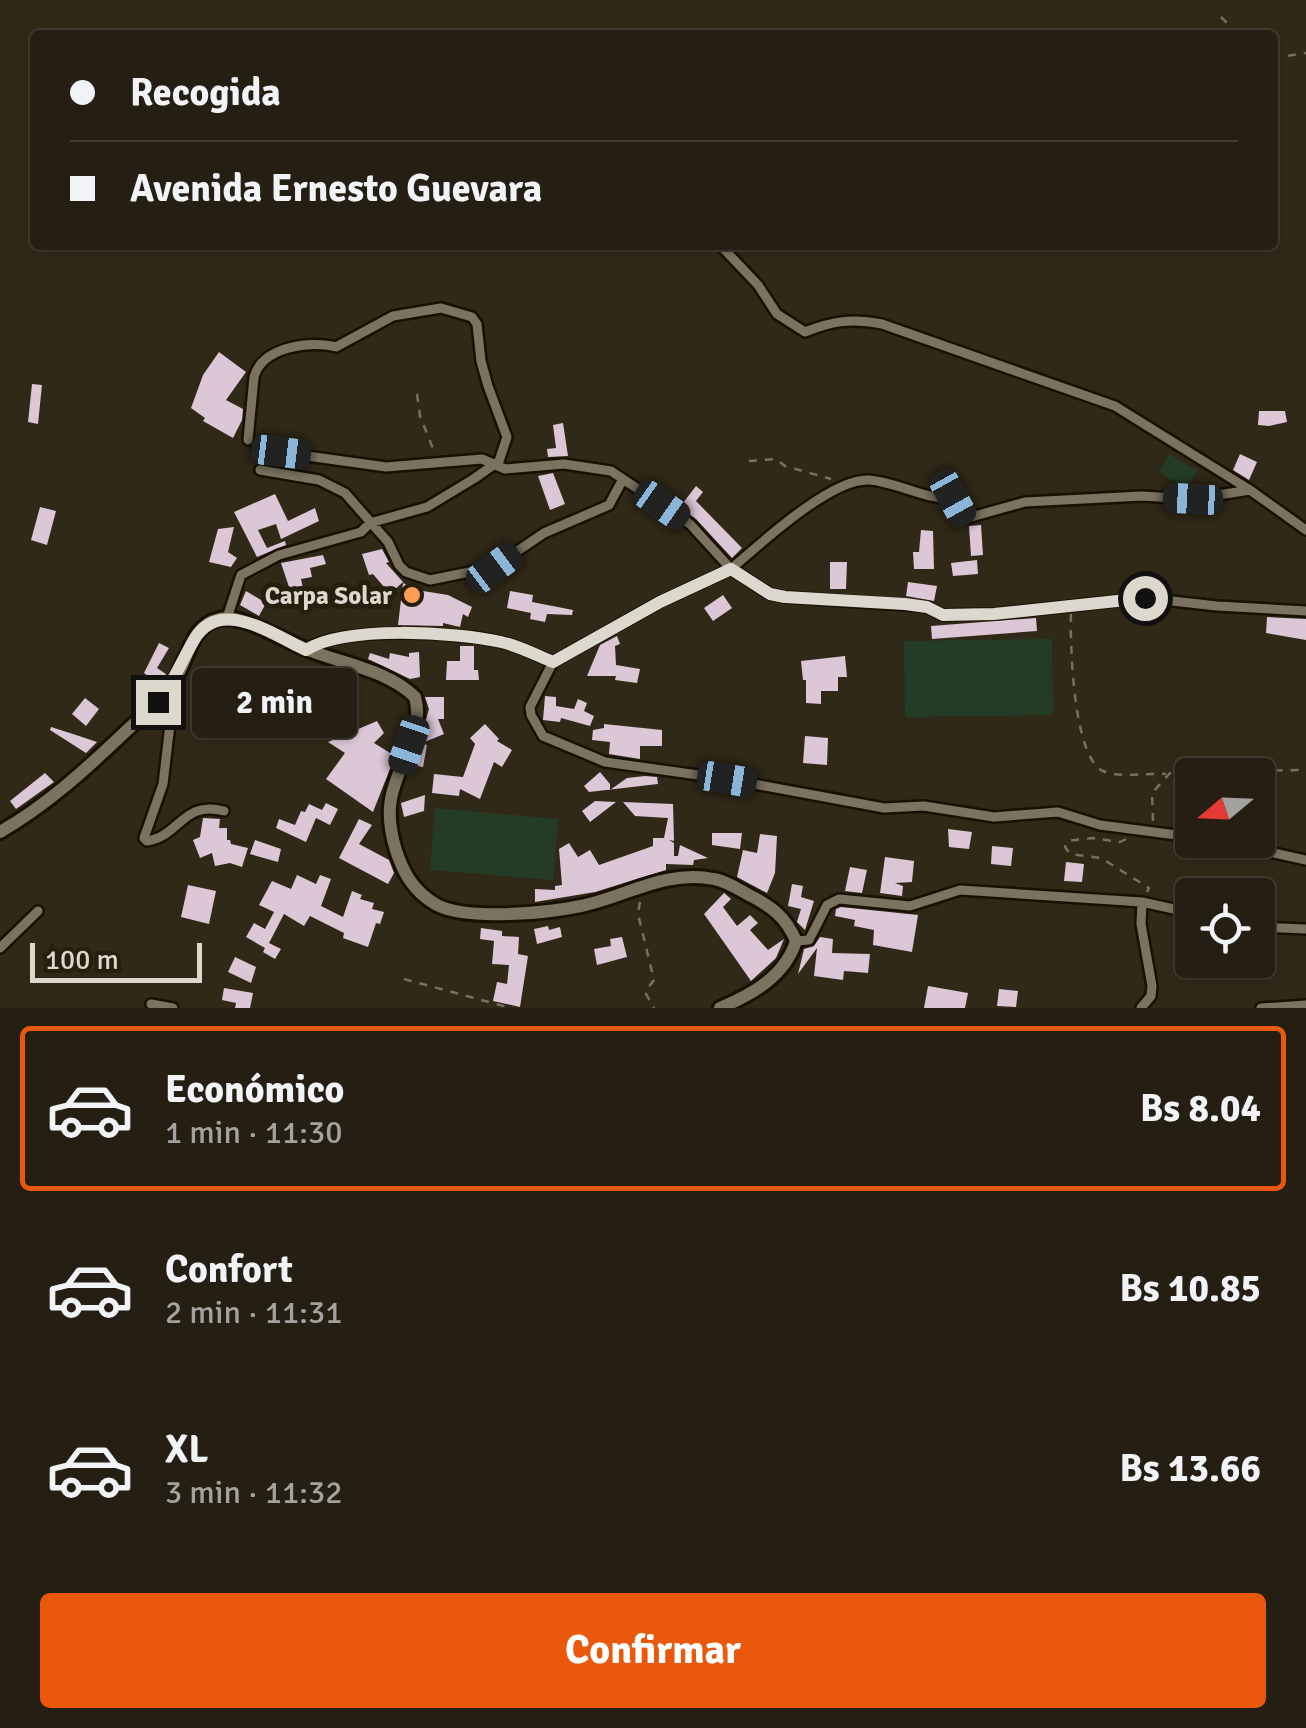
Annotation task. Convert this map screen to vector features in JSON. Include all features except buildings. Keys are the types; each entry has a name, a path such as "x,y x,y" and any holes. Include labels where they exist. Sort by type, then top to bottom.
{"main road":[{"path":"0,832 72,782 158,702 175,681 197,634 208,622 239,620 306,650 396,681 415,696 418,719 391,797 390,814 401,864 423,896 452,910 554,911 682,878 717,879 772,906 796,941 790,960 778,973 720,1008"}],"street":[{"path":"725,250 758,285 776,314 805,332 832,320 860,319 1115,406 1250,490 1306,530"},
{"path":"226,618 241,575 279,556 428,507 499,461 507,437 480,361 477,324 472,317 441,308 393,316 336,347 317,342 302,344 267,358 256,369 248,440"},
{"path":"257,449 386,467 482,459 504,469 564,464 601,468 690,524 731,569 770,594 785,597 905,604 927,607 943,615 994,614 1145,598 1306,611"},
{"path":"260,470 332,485 358,506 388,542 406,572 430,580 494,568 544,532 609,505 623,479"},
{"path":"1175,835 1072,819 1058,812 994,817 924,806 884,808 759,784 605,762 544,736 530,707 553,662 660,602 731,569 816,501 864,479 936,499 953,498 964,519 1025,502 1142,496 1193,499 1250,490"},
{"path":"306,650 320,641 362,634 462,636 505,642 553,662"},
{"path":"175,681 163,784 144,838 155,840 200,808 224,811"},
{"path":"1275,853 1306,860"},
{"path":"796,941 810,940 827,905 839,900 910,906 960,890 1142,902 1175,909"},
{"path":"1140,1008 1151,996 1152,986 1141,924 1142,902"},
{"path":"0,948 38,910"},
{"path":"1275,928 1306,929"},
{"path":"151,1004 174,1008"},
{"path":"1260,1008 1306,1005"}],"path":[{"path":"1221,17 1234,30"},
{"path":"1278,57 1306,53"},
{"path":"417,394 420,416 438,462"},
{"path":"750,461 776,459 785,466 852,484"},
{"path":"1071,606 1072,680 1090,758 1107,773 1306,770"},
{"path":"1154,832 1152,793 1166,774"},
{"path":"1124,829 1127,838 1120,842 1079,838 1068,841 1065,848 1070,854 1101,858 1148,888 1142,902"},
{"path":"643,886 638,914 654,980 646,992 651,1007"},
{"path":"404,980 511,1008"}],"green space":[{"path":"1169,454 1198,471 1185,489 1159,472"},
{"path":"1052,639 1053,715 905,717 904,641"},
{"path":"435,808 558,819 553,880 430,870"}],"place":[{"name":"Carpa Solar","path":"412,595"}],"route":[{"path":"158,702 175,681 197,634 208,622 226,618 306,650 320,641 362,634 462,636 505,642 553,662 660,602 731,569 770,594 905,604 927,607 943,615 994,614 1145,598"}]}
